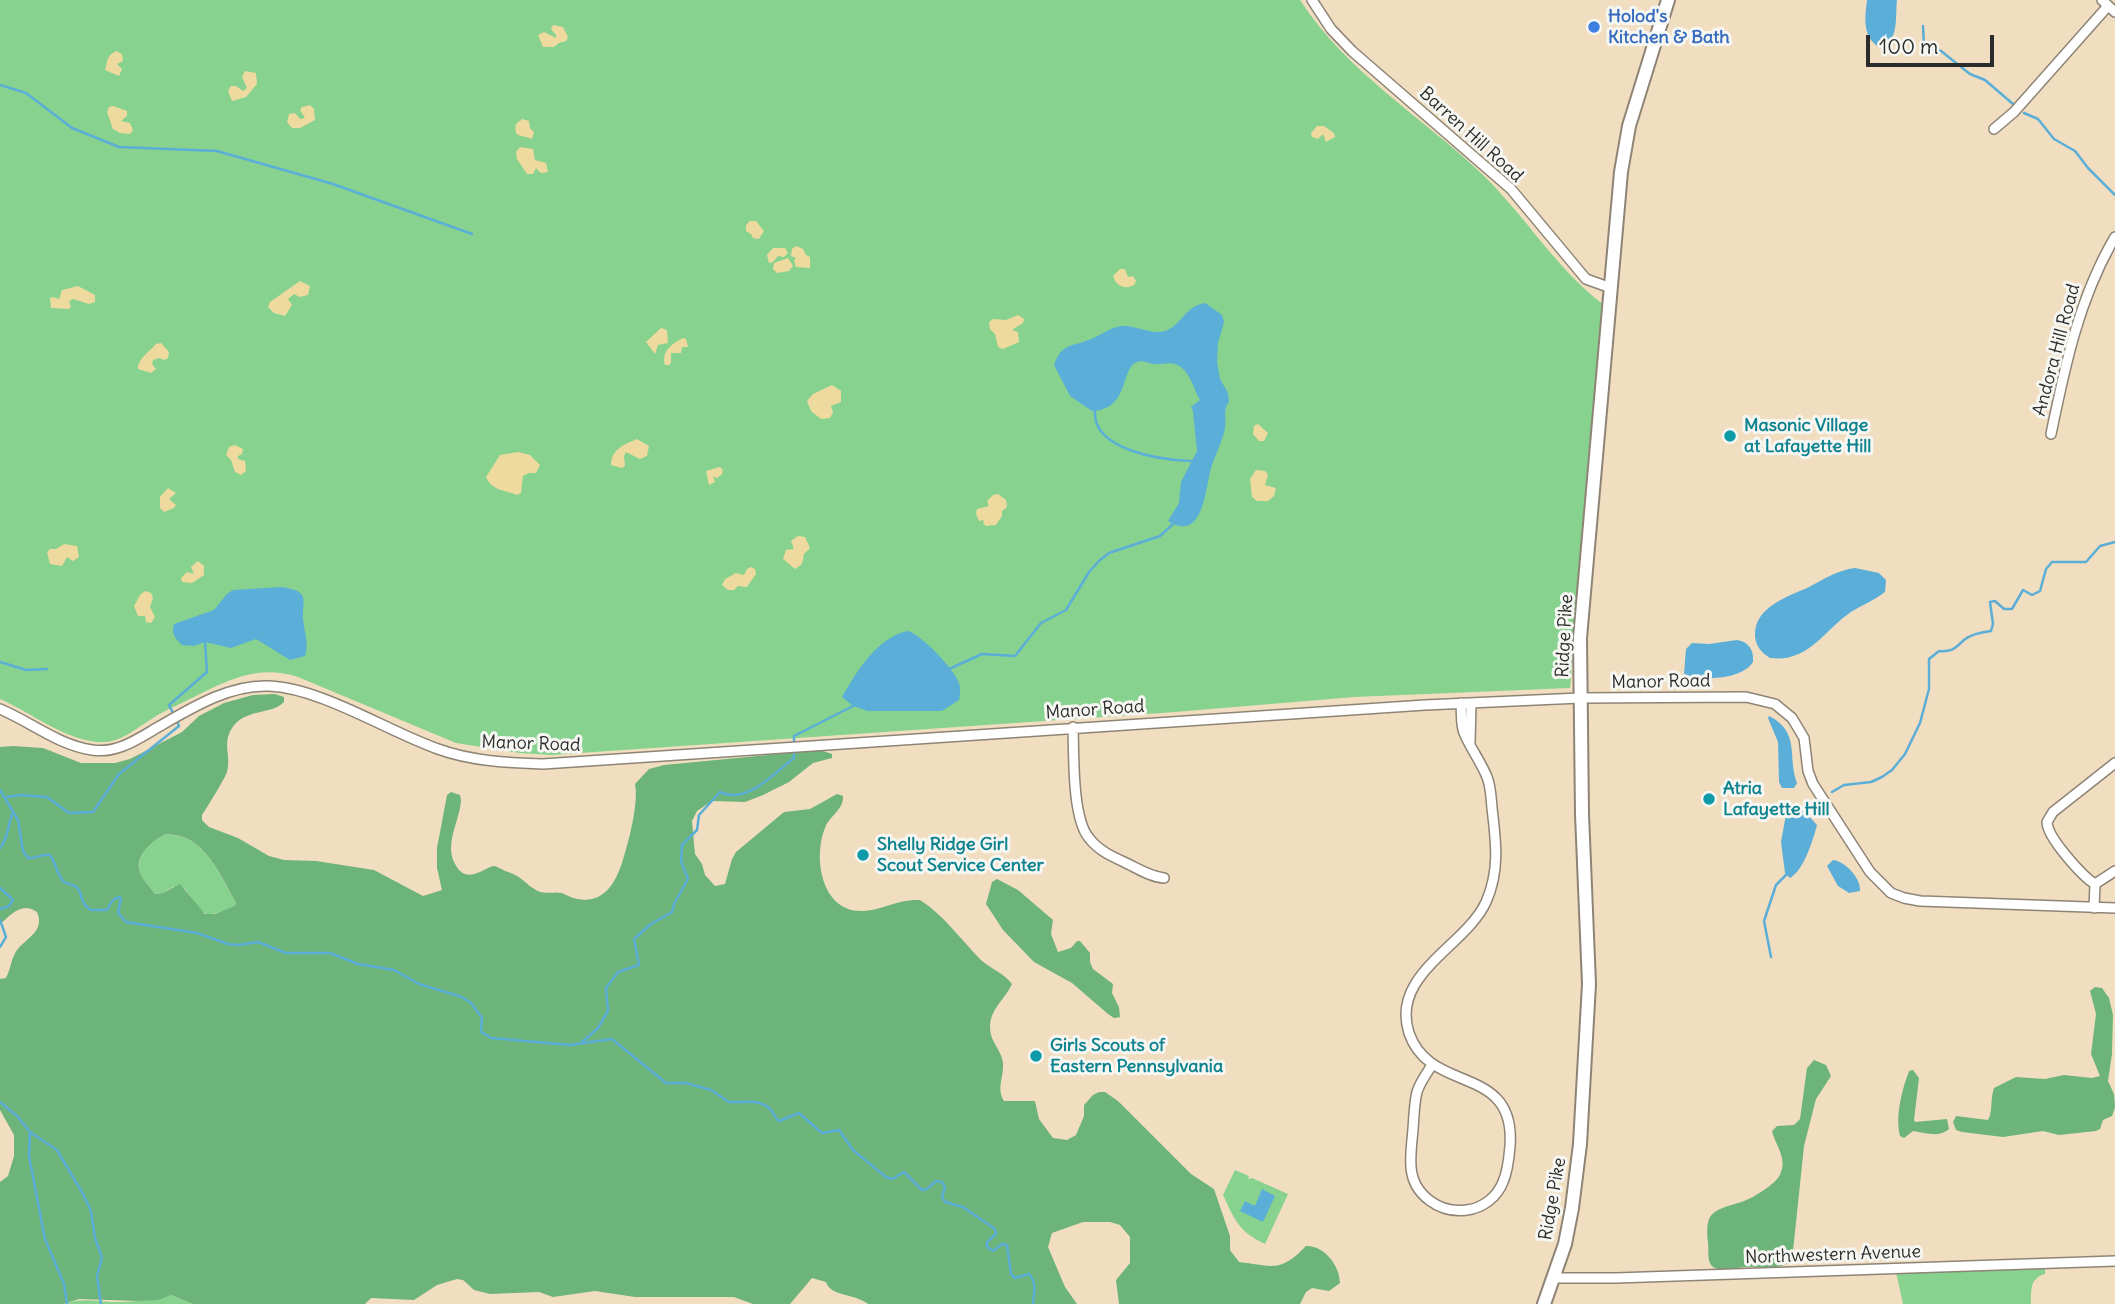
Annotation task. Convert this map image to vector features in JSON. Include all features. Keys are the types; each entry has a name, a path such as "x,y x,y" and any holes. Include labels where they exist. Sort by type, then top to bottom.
{"main road":[{"name":"Ridge Pike","path":"1544,1304 1565,1244 1572,1208 1580,1144 1589,1015 1580,638 1611,288 1626,139 1668,0"}],"street":[{"name":"Barren Hill Road","path":"1312,0 1331,29 1352,51 1511,189 1586,279 1611,288"},
{"path":"1994,129 2009,117 2108,6"},
{"name":"Andora Hill Road","path":"2051,434 2080,314 2092,279 2115,237"},
{"name":"Manor Road","path":"0,709 62,741 90,750 105,751 125,746 231,691 254,686 278,686 318,697 421,743 456,755 543,764 1466,703 1580,698 1746,697 1769,701 1782,708 1797,723 1804,738 1808,771 1813,784 1870,872 1891,893 1920,901 2115,908"},
{"path":"1433,1065 1417,1092 1411,1155 1412,1174 1418,1188 1433,1203 1452,1210 1472,1209 1491,1199 1504,1181 1508,1166 1510,1121 1504,1106 1493,1094 1433,1065 1420,1052 1408,1030 1406,1016 1408,1000 1414,987 1431,963 1476,918 1489,894 1496,867 1497,842 1490,786 1463,729 1466,703"},
{"path":"1073,727 1078,807 1083,831 1102,850 1148,874 1164,878"},
{"path":"2095,884 2084,876 2050,834 2047,822 2053,812 2115,763"},
{"path":"2095,884 2115,870"},
{"path":"2094,908 2095,884"},
{"name":"Northwestern Avenue","path":"1553,1278 2115,1261"}],"green space":[{"path":"0,0 1300,0 1340,50 1484,176 1556,260 1604,305 1570,688 1354,697 551,755 456,743 298,677 270,672 244,676 218,685 112,741 97,742 71,736 0,699"},
{"path":"275,694 284,697 284,702 247,716 235,724 227,743 227,772 202,815 202,820 209,827 238,838 269,856 374,870 423,896 442,890 437,868 437,848 447,795 451,792 460,795 461,800 452,839 452,854 454,862 464,874 475,874 495,866 516,875 539,891 562,893 575,899 586,900 607,891 616,878 632,824 636,802 635,784 649,769 664,765 820,750 832,754 832,758 813,763 789,782 763,795 745,802 712,801 697,811 692,821 695,854 705,875 715,886 725,884 736,852 784,812 810,809 837,794 843,796 839,809 825,828 820,853 824,880 837,902 847,909 861,911 920,900 945,920 981,960 1012,984 990,1022 992,1038 1003,1063 1000,1087 1004,1101 1035,1101 1039,1119 1053,1138 1067,1140 1076,1135 1084,1116 1084,1105 1093,1095 1105,1092 1118,1101 1191,1174 1214,1189 1230,1236 1230,1250 1239,1262 1276,1266 1297,1255 1306,1246 1313,1247 1330,1258 1340,1283 1329,1291 1312,1288 1306,1292 1300,1304 1119,1304 1116,1280 1130,1263 1130,1237 1120,1225 1110,1222 1083,1222 1052,1233 1048,1247 1065,1287 1077,1304 868,1304 838,1293 826,1282 812,1278 790,1304 753,1304 734,1297 635,1297 595,1291 553,1297 539,1292 490,1294 474,1290 463,1280 457,1279 437,1285 414,1300 371,1298 365,1304 193,1304 171,1295 158,1300 79,1299 63,1304 0,1304 0,1182 8,1176 14,1156 14,1135 0,1110 0,979 6,978 15,953 34,934 39,919 37,912 26,908 13,913 0,924 0,747 43,748 81,763 115,763 130,759 182,732 199,716 224,703 253,695","holes":["162,836 180,836 192,841 210,858 236,903 235,906 215,914 205,914 180,884 155,894 141,875 140,858 152,843"]},
{"path":"167,834 192,841 201,849 217,870 236,903 235,906 208,915 199,909 185,889 173,887 155,894 141,875 139,864 147,847"},
{"path":"997,879 1018,890 1053,920 1051,934 1058,952 1071,948 1080,941 1090,953 1093,969 1113,984 1112,993 1119,1007 1120,1017 1114,1018 1072,983 1034,962 1003,930 986,904 992,882"},
{"path":"2095,987 2102,988 2109,998 2113,1015 2108,1081 2114,1094 2115,1107 2112,1116 2103,1120 2100,1129 2059,1135 2043,1131 2003,1137 1956,1130 1953,1122 1956,1116 1988,1120 1994,1088 2016,1077 2045,1079 2064,1075 2092,1078 2100,1076 2091,1054 2096,1014 2090,991"},
{"path":"1814,1060 1826,1065 1831,1076 1816,1099 1804,1146 1790,1262 1775,1267 1723,1270 1714,1268 1709,1257 1709,1219 1722,1208 1757,1195 1779,1177 1783,1162 1772,1131 1777,1126 1794,1125 1800,1119 1807,1068"},
{"path":"1913,1070 1919,1078 1915,1122 1947,1119 1949,1129 1945,1132 1932,1134 1913,1131 1904,1138 1900,1136 1900,1103 1909,1071"},
{"path":"1235,1170 1249,1176 1248,1179 1252,1178 1288,1194 1265,1244 1238,1224 1223,1195"},
{"path":"2031,1267 2045,1269 2045,1274 2034,1282 2031,1304 1903,1304 1896,1272"},
{"path":"171,1295 193,1304 63,1304 82,1300 142,1301"}],"sand":[{"path":"553,25 563,27 568,37 554,47 543,47 538,35 544,32 556,38 551,29"},
{"path":"116,51 122,54 123,61 117,64 122,69 119,76 105,70 109,57"},
{"path":"245,71 256,73 257,84 246,97 232,101 228,91 231,86 243,91 247,88 242,77"},
{"path":"310,105 314,109 315,120 300,128 292,128 287,122 289,114 295,113 300,119 305,118 300,110"},
{"path":"109,107 127,111 127,116 121,121 130,123 133,130 130,134 113,129 107,112"},
{"path":"522,119 529,121 534,132 532,139 516,132 516,124"},
{"path":"1317,126 1324,126 1334,133 1335,137 1326,142 1323,134 1318,139 1312,137 1311,133"},
{"path":"520,147 533,149 535,160 546,163 548,172 541,173 536,168 533,174 527,174 517,159 516,152"},
{"path":"750,221 756,221 764,231 759,239 753,238 746,231 746,225"},
{"path":"796,246 810,257 810,268 796,267 796,258 791,256 792,249"},
{"path":"773,248 785,248 788,253 769,263 767,255"},
{"path":"788,258 793,266 789,271 777,273 773,269 774,263"},
{"path":"1120,269 1125,269 1128,277 1133,276 1136,281 1134,285 1124,287 1116,282 1113,276"},
{"path":"300,281 310,286 308,295 300,297 294,294 288,299 292,305 285,316 274,313 268,307 270,302"},
{"path":"78,286 95,295 95,302 89,304 73,299 69,301 69,309 51,308 50,298 59,299 62,290"},
{"path":"1018,315 1024,319 1023,323 1012,330 1018,332 1019,342 1003,349 998,347 989,322"},
{"path":"661,328 667,330 668,343 658,345 655,354 646,342"},
{"path":"686,339 688,347 682,347 681,353 671,353 671,363 665,365 666,352 671,345"},
{"path":"161,343 169,352 168,358 153,360 152,364 156,369 151,373 138,369 144,356 156,344"},
{"path":"832,385 841,391 841,402 831,406 833,412 830,418 821,419 811,411 807,401 813,394"},
{"path":"1258,424 1268,433 1264,441 1259,441 1253,434 1254,426"},
{"path":"637,439 649,446 647,456 640,459 626,452 625,466 622,468 611,465 616,451"},
{"path":"235,445 243,449 238,459 245,461 246,471 241,475 235,472 226,455 229,447"},
{"path":"518,452 530,455 540,465 536,473 523,476 521,493 517,495 495,488 486,477 500,455"},
{"path":"720,467 722,474 717,478 713,476 715,482 709,485 706,471"},
{"path":"1256,470 1265,471 1268,475 1265,485 1276,488 1274,496 1268,501 1257,501 1252,497 1250,479"},
{"path":"168,488 176,493 169,499 176,505 164,512 160,508 160,497"},
{"path":"998,494 1006,500 1007,507 1002,511 996,525 986,526 984,520 979,521 977,509 989,506 987,501"},
{"path":"798,536 805,537 810,548 804,554 802,564 795,569 783,559 786,550 794,549 791,541"},
{"path":"64,544 77,546 79,557 73,561 67,557 62,566 50,564 47,552"},
{"path":"198,561 204,566 204,575 192,583 182,582 181,578 187,572 194,574 191,567"},
{"path":"751,567 756,574 747,587 738,586 734,590 728,590 722,585 725,579 736,573 744,575"},
{"path":"145,591 151,593 153,598 150,607 155,617 151,623 146,622 145,616 138,616 134,606"}],"water":[{"path":"1867,0 1897,0 1893,35 1886,44 1879,47 1867,32"},
{"path":"1205,303 1222,315 1224,322 1218,343 1217,361 1220,379 1228,393 1229,402 1225,412 1224,433 1212,465 1201,509 1190,525 1180,526 1168,521 1179,503 1181,482 1197,451 1191,407 1200,400 1184,370 1173,363 1137,362 1128,372 1113,404 1092,411 1070,396 1054,365 1061,352 1069,346 1122,326 1154,332 1165,331 1192,308"},
{"path":"1855,568 1879,573 1886,580 1885,592 1851,612 1806,650 1784,658 1770,658 1762,652 1755,636 1756,626 1766,610 1831,575"},
{"path":"281,587 295,590 303,597 307,645 305,656 290,660 256,639 231,648 205,642 194,646 182,645 174,636 174,624 214,610 233,590"},
{"path":"907,631 928,644 951,670 960,685 959,700 942,711 868,711 853,706 842,697 868,657 886,641"},
{"path":"1737,640 1752,650 1753,662 1748,668 1731,676 1711,678 1684,674 1686,649 1692,643 1709,644"},
{"path":"1769,716 1779,722 1789,737 1797,783 1794,788 1782,788 1779,782 1778,742"},
{"path":"1793,806 1807,814 1817,825 1804,862 1790,878 1785,873 1781,842 1787,809"},
{"path":"1833,860 1852,871 1860,891 1849,893 1838,886 1827,866"},
{"path":"1262,1189 1275,1196 1263,1222 1240,1211 1245,1201 1255,1206"}],"waterway":[{"path":"1923,26 1924,46 1941,51 1970,74 1985,80 2013,104"},
{"path":"0,85 26,93 72,128 119,147 217,151 333,184 472,234"},
{"path":"2024,113 2038,119 2054,139 2075,151 2115,195"},
{"path":"1095,411 1097,424 1116,444 1147,455 1191,461"},
{"path":"949,669 982,654 1015,656 1041,623 1066,610 1089,572 1100,560 1109,553 1160,536 1173,524"},
{"path":"1832,792 1844,785 1871,782 1892,770 1905,754 1920,723 1929,689 1929,659 1939,651 1953,649 1970,636 1991,631 1993,624 1990,602 1995,601 2004,609 2012,609 2023,590 2032,595 2040,591 2046,569 2052,562 2086,562 2100,546 2115,542"},
{"path":"174,715 169,705 207,672 205,642"},
{"path":"0,662 26,670 47,669"},
{"path":"581,1043 598,1028 608,1011 606,988 618,972 639,965 634,939 651,924 672,912 688,879 681,861 682,845 697,830 699,815 720,792 740,794 760,786 794,758 794,736 855,705"},
{"path":"7,797 47,797 69,813 93,812 119,774 179,726 177,721"},
{"path":"0,790 18,820 23,851 28,858 50,855 64,882 78,888 84,903 91,910 107,910 118,897 121,898 118,913 126,922 197,933 228,944 258,942 286,953 330,953 358,964 394,970 419,984 462,997 471,1003 482,1018 481,1032 491,1038 570,1045 612,1039 666,1083 686,1083 711,1090 729,1102 759,1103 769,1108 779,1121 799,1113 822,1133 839,1130 853,1150 886,1177 892,1179 904,1172 922,1190 936,1181 942,1182 945,1187 942,1197 945,1202 963,1207 995,1229 996,1234 987,1242 987,1247 993,1251 1002,1244 1007,1245 1011,1274 1015,1278 1029,1274 1033,1281 1033,1304"},
{"path":"1802,814 1809,805"},
{"path":"0,848 13,813"},
{"path":"1771,957 1764,921 1776,885 1787,874"},
{"path":"0,888 13,900 9,906 0,909"},
{"path":"0,920 6,937 0,947"},
{"path":"0,1102 17,1116 30,1132 57,1150 83,1194 91,1211 95,1238 102,1258 97,1276 101,1304"},
{"path":"30,1132 29,1156 45,1239 64,1284 67,1304"}],"place":[{"name":"Holod's Kitchen & Bath","path":"1594,27"},
{"name":"Masonic Village at Lafayette Hill","path":"1730,436"},
{"name":"Atria Lafayette Hill","path":"1709,799"},
{"name":"Shelly Ridge Girl Scout Service Center","path":"863,855"},
{"name":"Girls Scouts of Eastern Pennsylvania","path":"1036,1056"}]}
